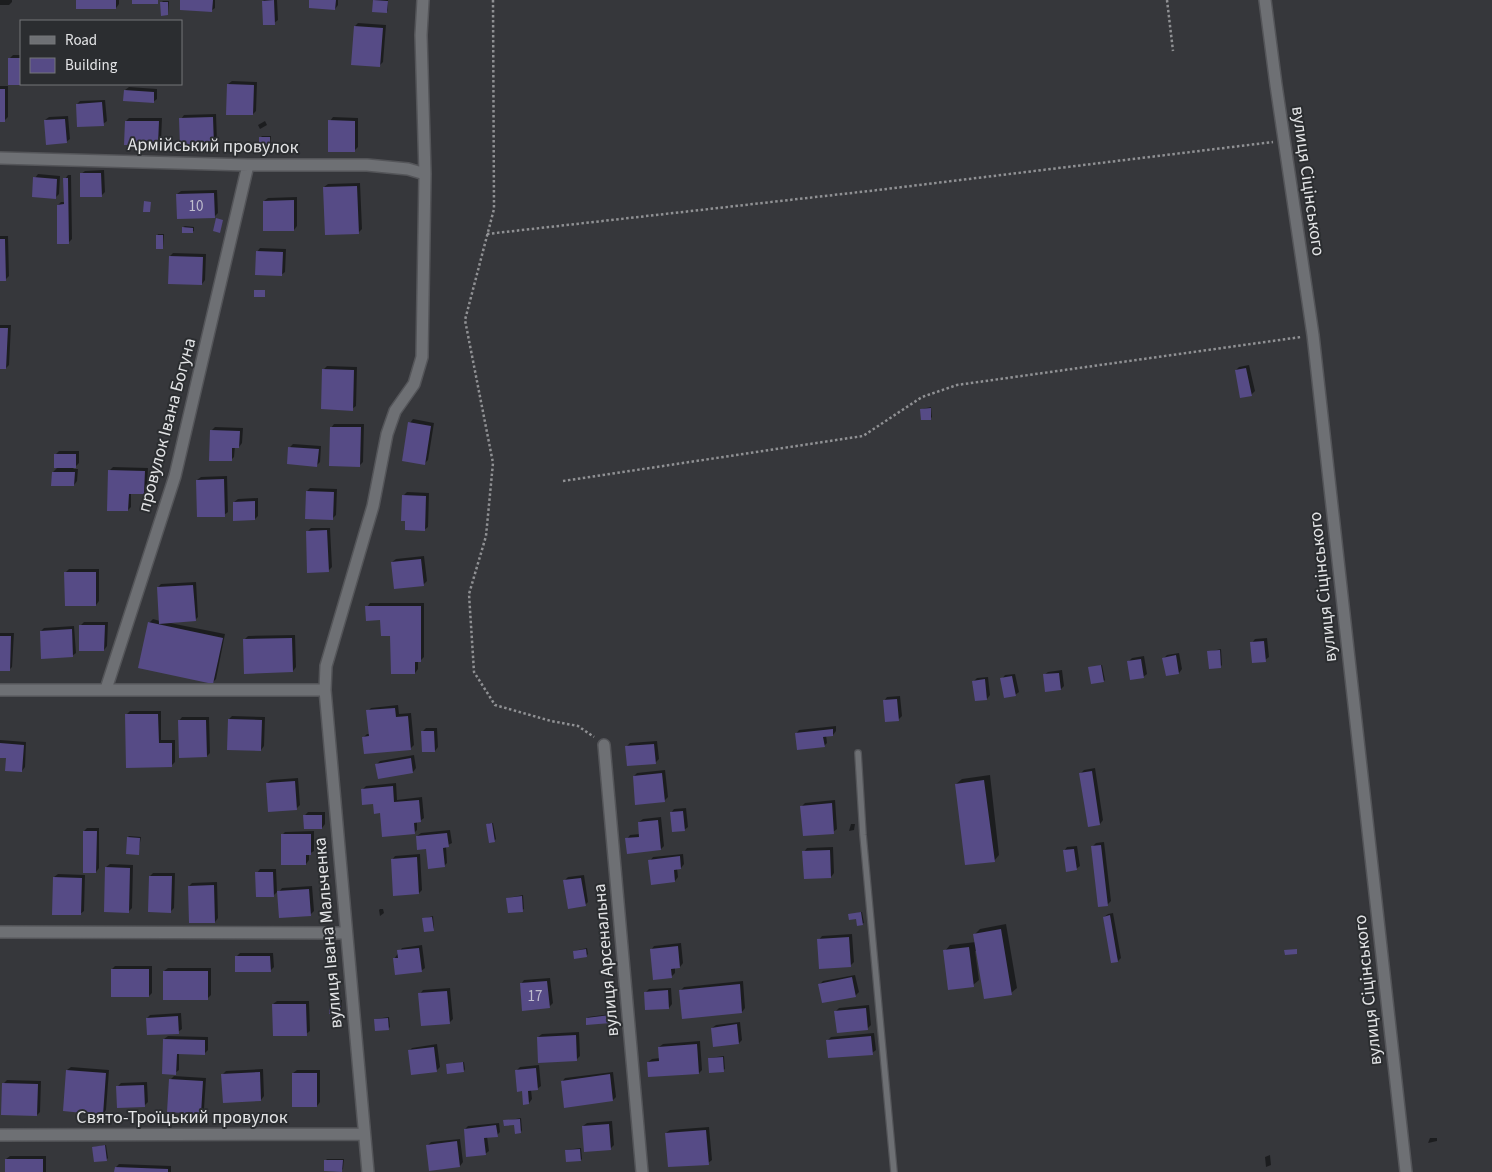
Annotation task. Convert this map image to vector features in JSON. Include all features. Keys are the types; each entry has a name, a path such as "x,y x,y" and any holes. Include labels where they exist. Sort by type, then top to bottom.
{"street":[{"name":"вулиця Івана Мальченка","path":"368,1172 345,933 325,690 326,666 373,506 386,434 395,411 414,384 422,357 425,174 421,35 423,0"},
{"name":"вулиця Сіцінського","path":"1266,0 1284,141 1313,336 1406,1172"},
{"name":"Армійський провулок","path":"0,158 248,165 390,166 408,168 425,174"},
{"name":"провулок Івана Богуна","path":"106,689 175,476 248,165"},
{"path":"0,690 325,690"},
{"name":"вулиця Арсенальна","path":"604,745 642,1172"},
{"path":"0,932 345,933"},
{"name":"Свято-Троїцький провулок","path":"0,1135 364,1134"}],"lane":[{"path":"858,753 863,835 894,1172"}],"path":[{"path":"492,0 494,209 465,320 493,463 486,536 469,594 474,672 494,705 551,721 578,726 604,745"},
{"path":"1167,0 1173,51"},
{"path":"487,234 878,190 1284,141"},
{"path":"563,481 862,436 922,397 957,385 1313,336"}],"building":[{"path":"76,0 116,0 116,9 76,9"},
{"path":"132,0 158,0 158,4 132,4"},
{"path":"180,0 213,0 212,12 180,10"},
{"path":"274,0 275,25 263,25 262,1"},
{"path":"309,0 336,0 335,10 309,8"},
{"path":"373,0 388,1 387,13 372,12"},
{"path":"160,2 168,2 168,15 161,16"},
{"path":"354,26 383,28 380,67 351,65"},
{"path":"8,58 20,58 20,85 8,85"},
{"path":"227,84 254,85 253,115 226,115"},
{"path":"0,89 5,89 5,122 0,122"},
{"path":"124,90 154,92 154,103 123,101"},
{"path":"102,102 104,126 77,127 76,104"},
{"path":"213,117 214,146 180,147 179,118"},
{"path":"65,119 67,143 46,145 44,120"},
{"path":"328,120 355,121 355,152 328,152"},
{"path":"125,121 159,121 158,145 124,145"},
{"path":"259,137 270,137 270,148 259,147"},
{"path":"80,173 101,173 102,197 80,197"},
{"path":"33,177 57,179 56,199 32,197"},
{"path":"63,178 68,178 69,244 57,244 57,205 64,204"},
{"path":"357,186 359,234 325,235 323,187"},
{"path":"214,193 215,218 177,219 176,194"},
{"path":"294,200 294,231 263,231 263,201"},
{"path":"144,201 151,202 150,212 143,212"},
{"path":"216,218 223,220 220,233 213,231"},
{"path":"182,227 193,228 193,233 182,233"},
{"path":"156,235 163,235 163,249 156,249"},
{"path":"0,239 5,239 6,281 0,281"},
{"path":"256,251 283,252 282,276 255,275"},
{"path":"169,256 203,257 202,285 168,284"},
{"path":"254,290 265,290 265,297 254,297"},
{"path":"0,328 8,328 6,369 0,369"},
{"path":"1246,368 1252,396 1240,398 1235,370"},
{"path":"322,369 354,370 353,411 321,409"},
{"path":"931,408 931,420 921,420 920,409"},
{"path":"408,422 431,426 425,465 402,461"},
{"path":"330,427 361,427 360,467 329,466"},
{"path":"210,430 240,431 239,448 232,448 232,461 209,461"},
{"path":"288,447 319,449 317,467 287,464"},
{"path":"54,454 76,454 76,468 54,468"},
{"path":"108,470 145,471 144,494 129,494 128,511 107,511"},
{"path":"52,472 75,472 74,486 51,486"},
{"path":"224,479 225,517 197,517 196,480"},
{"path":"306,491 334,492 333,520 305,519"},
{"path":"402,495 426,496 425,531 405,530 405,521 401,521"},
{"path":"255,501 255,520 233,521 233,502"},
{"path":"327,530 329,572 307,573 306,531"},
{"path":"421,559 424,586 394,589 391,562"},
{"path":"64,572 96,572 96,606 65,606"},
{"path":"193,585 196,621 159,624 157,587"},
{"path":"365,606 421,606 421,662 415,662 415,674 391,674 390,636 381,636 380,620 366,621"},
{"path":"148,622 223,638 213,684 138,668"},
{"path":"79,625 105,625 104,651 79,651"},
{"path":"72,629 73,657 41,659 40,631"},
{"path":"0,636 11,636 10,671 0,671"},
{"path":"292,638 293,672 244,674 243,639"},
{"path":"1264,641 1266,662 1252,663 1250,642"},
{"path":"1220,650 1221,668 1209,669 1207,651"},
{"path":"1176,655 1179,674 1166,676 1162,658"},
{"path":"1141,659 1144,678 1130,680 1127,661"},
{"path":"1101,665 1104,682 1091,684 1088,667"},
{"path":"1059,673 1061,690 1045,692 1043,674"},
{"path":"1012,676 1016,696 1004,698 1000,678"},
{"path":"985,679 987,700 975,701 972,681"},
{"path":"897,699 899,721 885,722 883,700"},
{"path":"395,708 396,717 408,716 411,750 364,754 362,737 369,736 366,710"},
{"path":"125,714 158,714 159,743 172,743 172,767 126,768"},
{"path":"228,719 262,720 261,751 227,750"},
{"path":"178,720 206,720 207,757 179,758"},
{"path":"833,729 833,736 823,737 825,747 797,750 795,733"},
{"path":"421,731 434,731 435,752 422,752"},
{"path":"0,743 24,745 22,772 5,771 6,758 0,758"},
{"path":"654,744 656,764 627,766 625,746"},
{"path":"411,758 413,773 378,779 375,764"},
{"path":"1092,771 1100,825 1088,827 1079,773"},
{"path":"662,773 665,802 635,805 633,776"},
{"path":"984,780 995,862 965,865 955,784"},
{"path":"295,781 297,810 268,812 266,783"},
{"path":"393,786 394,802 419,800 421,822 414,823 415,834 382,837 380,813 374,814 373,804 362,805 361,789"},
{"path":"832,803 834,834 803,836 800,806"},
{"path":"683,811 685,831 672,832 670,812"},
{"path":"303,815 322,815 322,829 304,829"},
{"path":"658,820 661,850 627,854 625,838 639,837 638,822"},
{"path":"492,823 495,842 489,843 486,824"},
{"path":"83,831 97,831 96,873 83,873"},
{"path":"447,833 449,847 443,848 445,867 428,869 426,849 417,850 416,836"},
{"path":"281,834 311,834 311,855 306,855 306,865 281,865"},
{"path":"127,837 140,838 139,855 126,854"},
{"path":"1101,845 1108,906 1098,907 1091,846"},
{"path":"1074,849 1077,870 1066,872 1063,850"},
{"path":"830,850 831,878 804,879 802,851"},
{"path":"680,856 681,869 674,870 675,882 651,885 648,860"},
{"path":"417,857 419,894 393,896 391,859"},
{"path":"105,867 130,868 129,913 104,912"},
{"path":"255,872 273,872 274,897 256,897"},
{"path":"149,876 172,876 171,913 148,912"},
{"path":"53,877 82,878 81,915 52,915"},
{"path":"581,878 586,906 568,909 563,880"},
{"path":"214,885 215,923 189,923 188,886"},
{"path":"309,889 311,916 279,918 277,891"},
{"path":"522,896 523,912 508,913 506,898"},
{"path":"861,912 863,925 857,926 856,919 849,920 848,914"},
{"path":"1110,915 1118,962 1111,963 1103,917"},
{"path":"432,917 434,931 424,932 422,918"},
{"path":"1001,929 1012,995 984,999 973,934"},
{"path":"849,937 851,967 819,969 817,939"},
{"path":"678,946 680,968 671,969 672,978 653,980 650,949"},
{"path":"969,947 974,987 948,990 943,950"},
{"path":"419,948 422,972 395,975 393,958 398,958 397,950"},
{"path":"586,949 587,957 574,959 573,951"},
{"path":"1297,949 1297,954 1285,955 1284,950"},
{"path":"235,956 270,956 271,972 235,972"},
{"path":"111,969 149,969 149,997 111,997"},
{"path":"163,971 208,971 208,1000 163,1000"},
{"path":"852,977 856,997 822,1003 818,984"},
{"path":"547,981 550,1008 522,1011 520,983"},
{"path":"740,984 742,1013 682,1019 679,990"},
{"path":"668,990 669,1009 645,1010 644,992"},
{"path":"447,991 450,1024 421,1026 418,993"},
{"path":"330,1001 341,1001 341,1014 329,1014"},
{"path":"272,1004 306,1004 307,1036 273,1036"},
{"path":"866,1008 868,1030 837,1033 834,1011"},
{"path":"610,1015 611,1023 586,1025 586,1018"},
{"path":"178,1016 179,1034 147,1035 146,1018"},
{"path":"388,1018 389,1030 375,1031 374,1019"},
{"path":"737,1024 739,1044 713,1047 711,1028"},
{"path":"576,1035 577,1061 538,1063 537,1037"},
{"path":"871,1036 873,1055 828,1058 826,1040"},
{"path":"163,1039 205,1040 205,1055 177,1054 176,1075 162,1074"},
{"path":"697,1044 699,1074 648,1077 647,1062 659,1061 658,1047"},
{"path":"434,1047 437,1072 411,1075 408,1050"},
{"path":"723,1057 724,1072 709,1073 708,1058"},
{"path":"463,1062 464,1072 447,1074 446,1064"},
{"path":"536,1068 538,1090 528,1091 529,1104 523,1105 522,1091 517,1092 515,1070"},
{"path":"66,1070 106,1073 103,1115 63,1111"},
{"path":"260,1072 261,1101 223,1103 221,1074"},
{"path":"292,1073 317,1073 317,1107 292,1107"},
{"path":"610,1074 613,1101 564,1108 561,1081"},
{"path":"169,1079 203,1081 201,1114 167,1112"},
{"path":"2,1083 38,1084 37,1116 1,1115"},
{"path":"144,1085 145,1107 117,1108 116,1086"},
{"path":"520,1119 521,1133 515,1134 514,1125 504,1126 503,1120"},
{"path":"609,1124 611,1150 584,1152 582,1126"},
{"path":"496,1125 498,1137 484,1138 486,1155 466,1157 464,1129"},
{"path":"706,1130 709,1165 668,1167 665,1133"},
{"path":"457,1141 460,1167 429,1171 426,1145"},
{"path":"105,1145 107,1161 94,1162 92,1147"},
{"path":"580,1149 581,1161 566,1162 565,1150"},
{"path":"5,1159 43,1159 43,1172 5,1172"},
{"path":"324,1160 343,1160 342,1172 324,1171"},
{"path":"115,1167 168,1169 168,1172 114,1172"}]}
